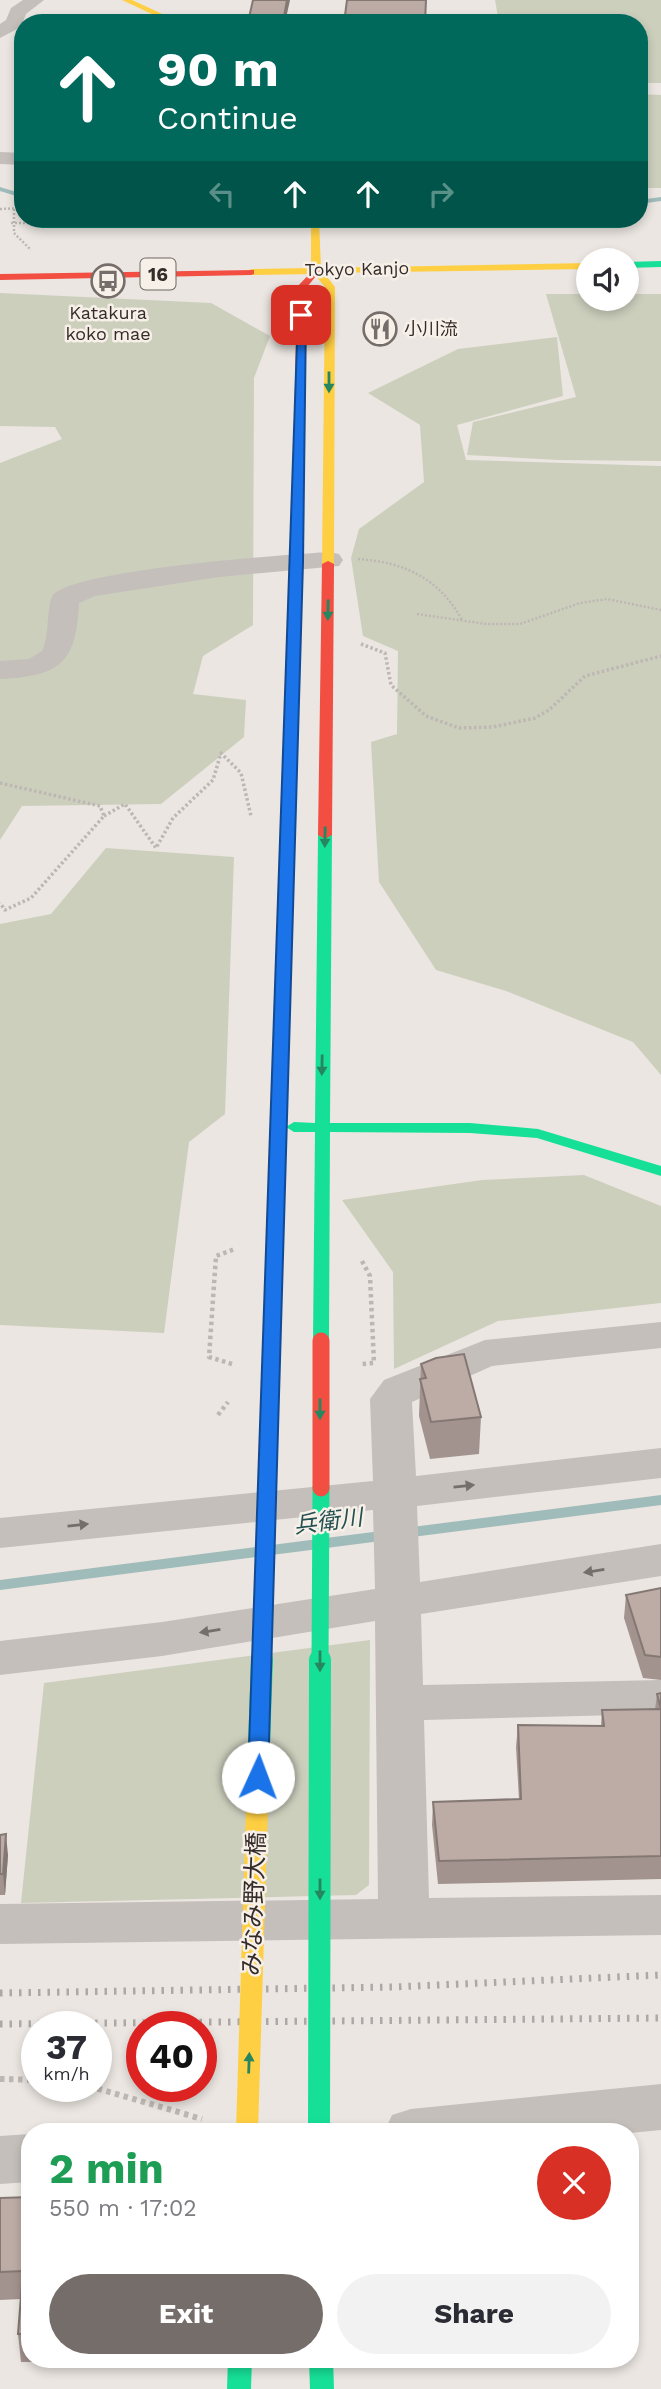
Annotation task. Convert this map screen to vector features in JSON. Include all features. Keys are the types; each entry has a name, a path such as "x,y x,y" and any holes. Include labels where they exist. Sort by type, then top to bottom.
{"main road":[{"path":"126,0 157,14"},
{"path":"315,228 316,270 330,287 321,1127 319,2123"},
{"path":"639,265 661,264"},
{"name":"Tokyo Kanjo","path":"0,277 576,266"},
{"name":"みなみ野大橋","path":"247,2123 297,562 302,287 316,270"},
{"path":"277,1126 470,1128 538,1134 661,1171"},
{"path":"239,2389 240,2368"},
{"path":"321,2368 322,2389"}],"street":[{"path":"17,14 35,0"},
{"path":"0,670 19,670 49,663 62,648 65,599 88,589 219,569 329,560"},
{"path":"404,1919 396,1516 390,1405 399,1390 485,1353 661,1335"},
{"path":"0,1533 396,1516 661,1463"},
{"path":"0,1658 162,1639 661,1560"},
{"path":"400,1703 661,1697"},
{"path":"0,1924 661,1916"},
{"path":"501,2123 661,2107"},
{"path":"0,2160 21,2159"}],"path":[{"path":"0,209 14,209 11,223 13,237 35,252"},
{"path":"391,562 420,576 454,602 462,621"},
{"path":"416,614 462,621 520,624 580,603 607,599 661,610"},
{"path":"351,640 385,653 391,685 426,716 439,724 459,728 518,723 549,710 585,676 603,668 661,656"},
{"path":"0,903 3,911 31,898 104,816 125,804 156,848 173,818 213,780 221,753 240,773 256,823"},
{"path":"0,783 100,806 104,816"},
{"path":"237,1248 216,1256 209,1357 242,1367"},
{"path":"0,2079 21,2080"},
{"path":"112,2093 208,2120"}],"green space":[{"path":"495,0 661,0 661,83 648,83 648,14 497,14"},
{"path":"648,94 661,95 661,188 648,188"},
{"path":"0,293 211,303 270,336 254,378 253,625 203,656 193,694 246,700 244,737 161,804 22,806 0,840 0,463 62,439 55,427 0,426"},
{"path":"546,294 576,294 576,311 639,311 639,294 661,294 661,461 558,460 467,455 473,422 576,397"},
{"path":"557,337 563,396 457,425 466,460 661,466 661,1075 633,1042 506,991 436,970 379,882 371,742 397,734 398,651 363,636 351,558 359,529 424,482 420,425 368,393 458,349"},
{"path":"106,848 234,857 225,1114 189,1142 164,1333 0,1325 0,924 51,914"},
{"path":"584,1175 661,1206 661,1303 498,1321 394,1369 393,1272 342,1200 482,1180"},
{"path":"370,1640 369,1885 356,1895 21,1903 44,1683"}],"building":[{"path":"253,0 287,0 284,14 250,14"},
{"path":"347,0 426,0 425,14 345,14"},
{"path":"464,1354 481,1417 431,1422 420,1379 426,1378 421,1364 436,1358"},
{"path":"661,1588 661,1657 645,1655 626,1595"},
{"path":"661,1693 661,1709 657,1694"},
{"path":"661,1709 661,1856 439,1861 433,1802 521,1799 518,1725 604,1726 602,1710"},
{"path":"6,1834 3,1874 0,1874 0,1835"},
{"path":"21,2197 21,2271 0,2272 0,2198"},
{"path":"21,2296 21,2334 18,2334"}],"waterway":[{"path":"0,189 14,193"},
{"path":"648,201 661,199"},
{"name":"兵衛川","path":"0,1585 661,1500"}],"railway":[{"path":"0,1993 393,1987 661,1975"},
{"path":"0,2024 661,2018"}],"traffic: fast":[{"path":"639,265 661,264"},
{"path":"283,990 298,483"},
{"path":"321,1341 325,835"},
{"path":"294,1127 470,1128 538,1134 661,1171"},
{"path":"258,1773 272,1340"},
{"path":"319,2123 321,1488"},
{"path":"239,2389 240,2368"},
{"path":"321,2368 322,2389"}],"traffic: slow":[{"path":"126,0 158,14"},
{"path":"315,228 316,270 330,287 328,564"},
{"path":"251,272 576,266"},
{"path":"272,1340 283,990"},
{"path":"247,2123 258,1773"}],"traffic: jam":[{"path":"298,483 302,287 316,270"},
{"path":"0,277 251,272"},
{"path":"325,835 328,564"},
{"path":"321,1341 321,1488"}],"place":[{"name":"Katakura koko mae","path":"108,281"},
{"name":"小川流","path":"380,329"}],"route":[{"path":"258,1777 297,562 301,315"}]}
